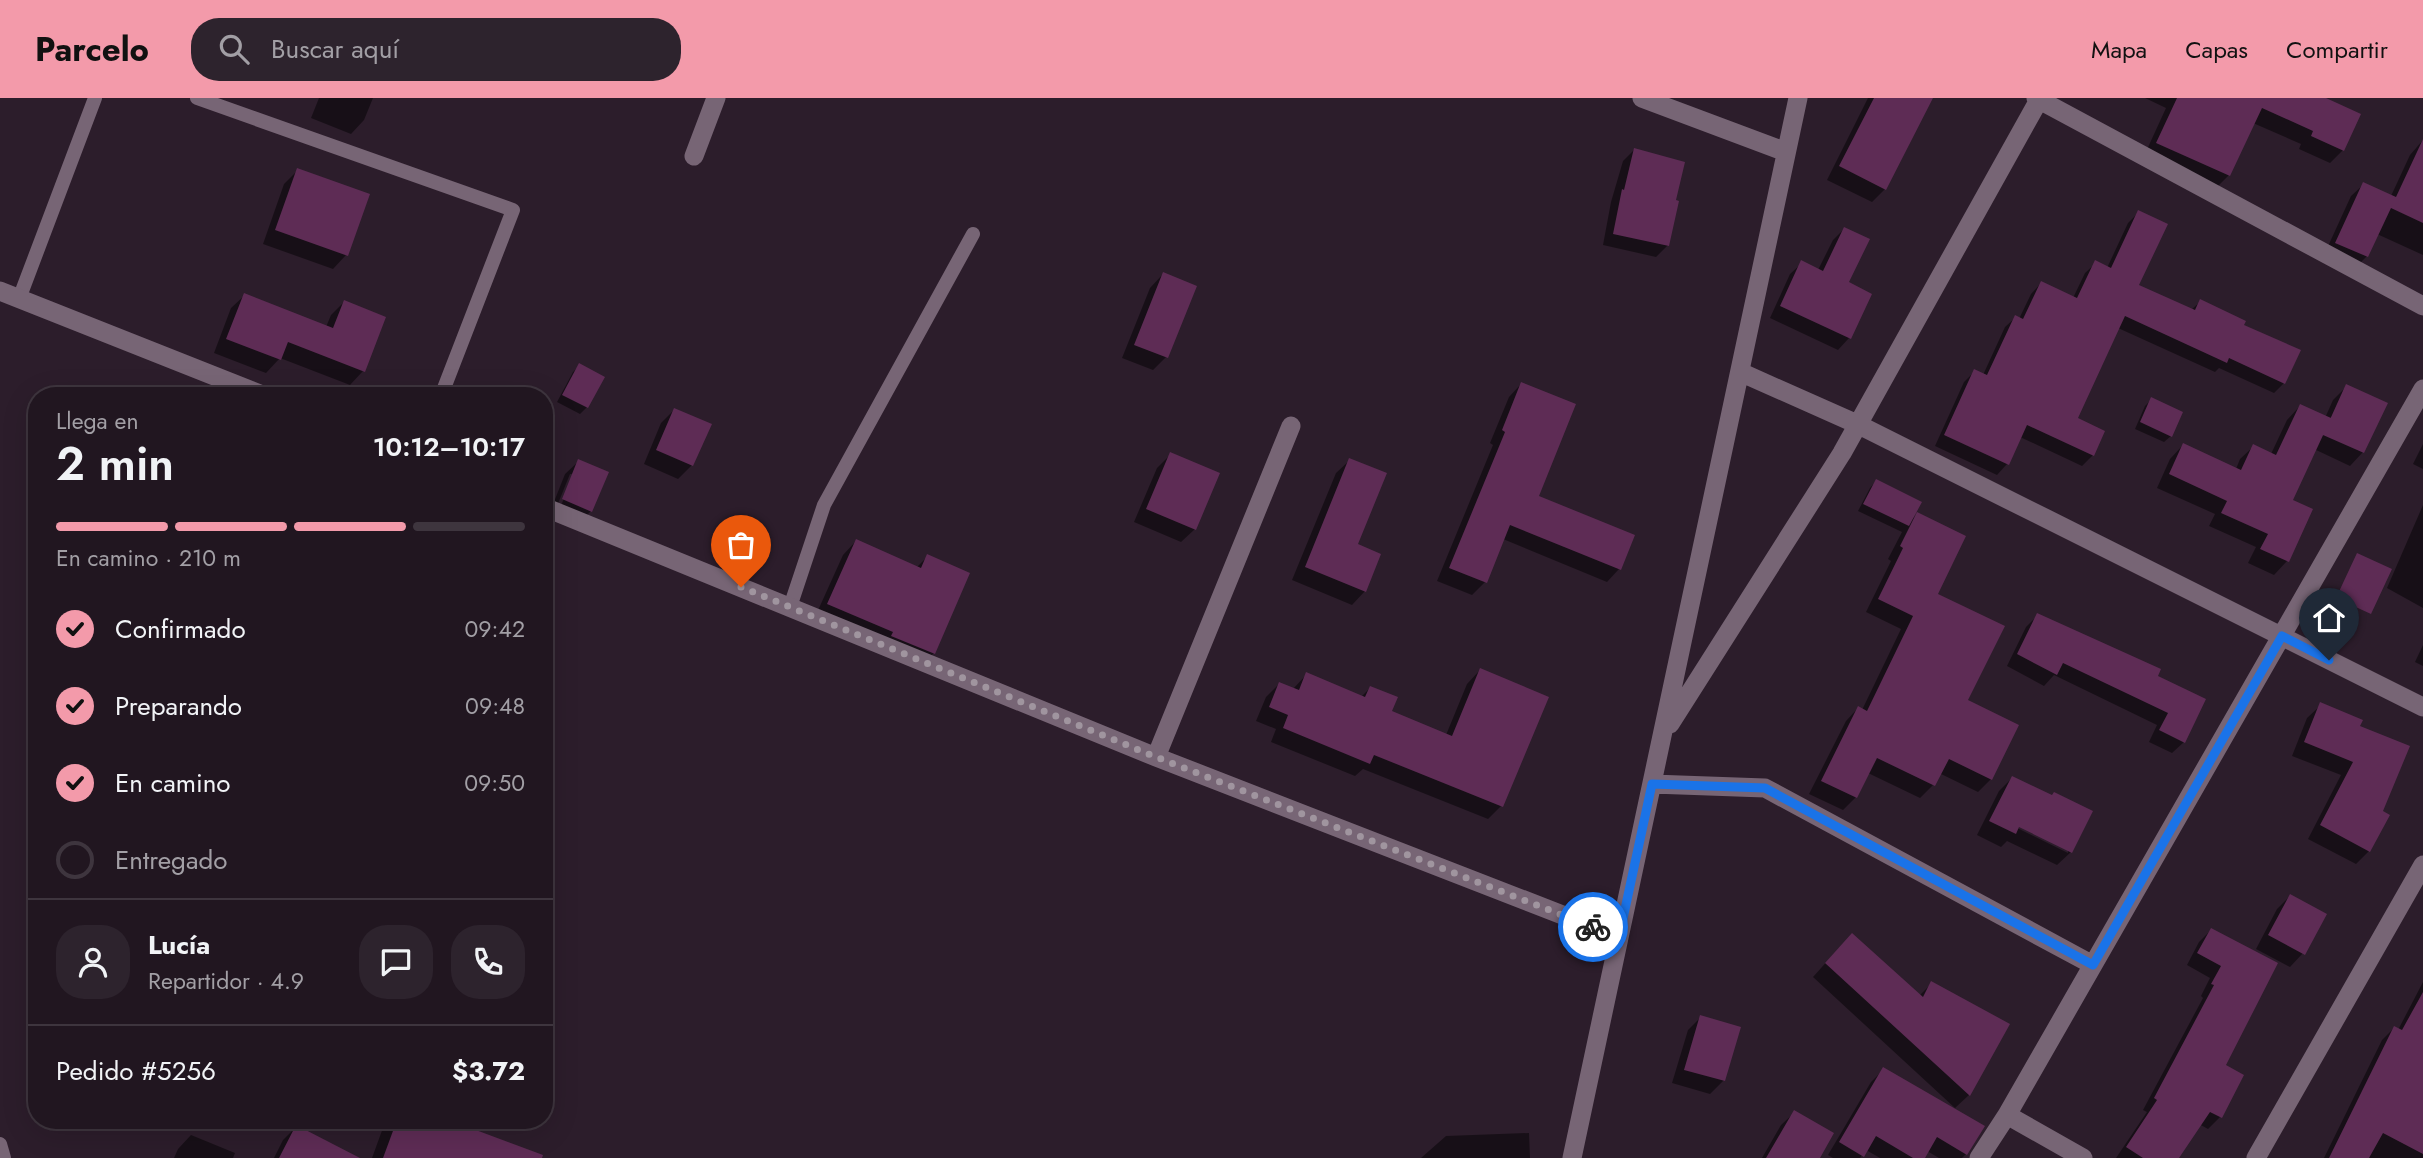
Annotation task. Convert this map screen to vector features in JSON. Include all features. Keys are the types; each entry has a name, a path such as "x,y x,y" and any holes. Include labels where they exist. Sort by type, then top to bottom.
{"street":[{"path":"694,156 716,98"},
{"path":"1642,98 1786,152"},
{"path":"1572,1158 1798,98"},
{"path":"1662,737 1842,453 2038,99 2423,306"},
{"path":"0,292 242,387"},
{"path":"1740,372 1857,424 2423,707"},
{"path":"1979,1158 2007,1115 2423,389"},
{"path":"1156,757 1291,426"},
{"path":"553,511 1156,757 1619,937"},
{"path":"1652,784 1765,788 2093,965"},
{"path":"2256,1158 2423,865"},
{"path":"2007,1115 2083,1158"}],"lane":[{"path":"19,299 94,98"},
{"path":"197,98 513,210 444,387"},
{"path":"790,607 824,505 973,234"},
{"path":"0,1144 4,1158"}],"building":[{"path":"1874,98 1933,98 1886,190 1839,166"},
{"path":"2177,98 2326,98 2361,114 2344,151 2311,136 2313,131 2262,108 2230,176 2156,143"},
{"path":"2423,139 2423,223 2391,208 2368,257 2335,243 2363,182 2396,197"},
{"path":"1634,148 1685,162 1669,246 1613,234"},
{"path":"297,168 370,194 348,256 275,230"},
{"path":"2138,210 2168,224 2139,285 2195,310 2200,299 2246,321 2244,325 2301,350 2285,384 2229,358 2227,363 2125,316 2078,418 2105,431 2094,456 2027,425 2009,465 1944,435 1974,369 1987,375 2015,315 2023,319 2041,281 2077,298 2095,260 2111,268"},
{"path":"1844,227 1870,239 1849,282 1872,294 1851,339 1780,306 1801,260 1823,271"},
{"path":"1163,272 1197,286 1168,358 1134,345"},
{"path":"244,293 333,328 344,300 386,317 365,372 288,342 281,360 226,339"},
{"path":"579,363 605,377 588,408 562,395"},
{"path":"1521,382 1576,404 1539,496 1635,535 1621,570 1510,525 1487,583 1449,568 1505,432 1502,430"},
{"path":"2346,384 2388,403 2364,453 2323,435"},
{"path":"2151,397 2183,412 2172,437 2140,422"},
{"path":"2300,404 2331,418 2293,500 2313,509 2289,562 2260,549 2268,534 2221,513 2227,501 2169,474 2183,443 2241,470 2253,444 2276,455"},
{"path":"674,408 712,424 693,466 656,450"},
{"path":"1170,452 1220,473 1196,530 1146,509"},
{"path":"1349,458 1387,473 1358,544 1381,554 1366,592 1305,567"},
{"path":"578,459 609,472 592,512 562,499"},
{"path":"1876,479 1922,502 1909,526 1863,504"},
{"path":"1917,512 1966,536 1938,594 2005,626 1968,700 2019,725 1992,780 1949,759 1935,786 1877,758 1857,798 1821,781 1858,706 1867,711 1913,616 1878,599"},
{"path":"856,539 921,568 927,554 970,573 935,654 891,636 893,632 827,604"},
{"path":"2357,553 2392,569 2371,614 2336,598"},
{"path":"2037,613 2161,669 2158,676 2206,699 2185,743 2159,730 2168,713 2063,663 2057,675 2017,654"},
{"path":"1480,668 1549,697 1503,807 1374,755 1370,764 1283,728 1288,715 1269,707 1279,682 1299,690 1306,672 1365,697 1370,686 1398,697 1392,711 1452,736"},
{"path":"2320,702 2363,720 2360,726 2410,746 2383,811 2390,815 2370,852 2320,825 2353,762 2304,742"},
{"path":"2012,776 2093,811 2072,853 2019,827 2016,834 1989,821"},
{"path":"2290,894 2327,914 2305,955 2268,935"},
{"path":"2211,928 2278,963 2226,1065 2244,1075 2222,1118 2210,1112 2179,1158 2143,1158 2126,1147 2157,1100 2154,1098 2214,985 2211,984 2221,966 2197,953"},
{"path":"1852,933 1923,997 1931,981 2010,1024 1970,1096 1825,963"},
{"path":"2423,992 2423,1154 2383,1133 2369,1158 2329,1158 2394,1026 2402,1030"},
{"path":"1700,1015 1741,1027 1725,1081 1684,1070"},
{"path":"1883,1067 1985,1126 1967,1155 1937,1137 1925,1158 1913,1158 1876,1136 1864,1157 1839,1142"},
{"path":"1794,1110 1834,1133 1820,1158 1766,1158"},
{"path":"294,1129 304,1129 360,1158 279,1158"},
{"path":"394,1129 473,1129 543,1155 542,1158 383,1158"}],"way so far":[{"path":"741,587 1156,757 1593,927"}],"route":[{"path":"1593,927 1619,937 1652,784 1765,788 2093,965 2282,636 2329,660"}]}
